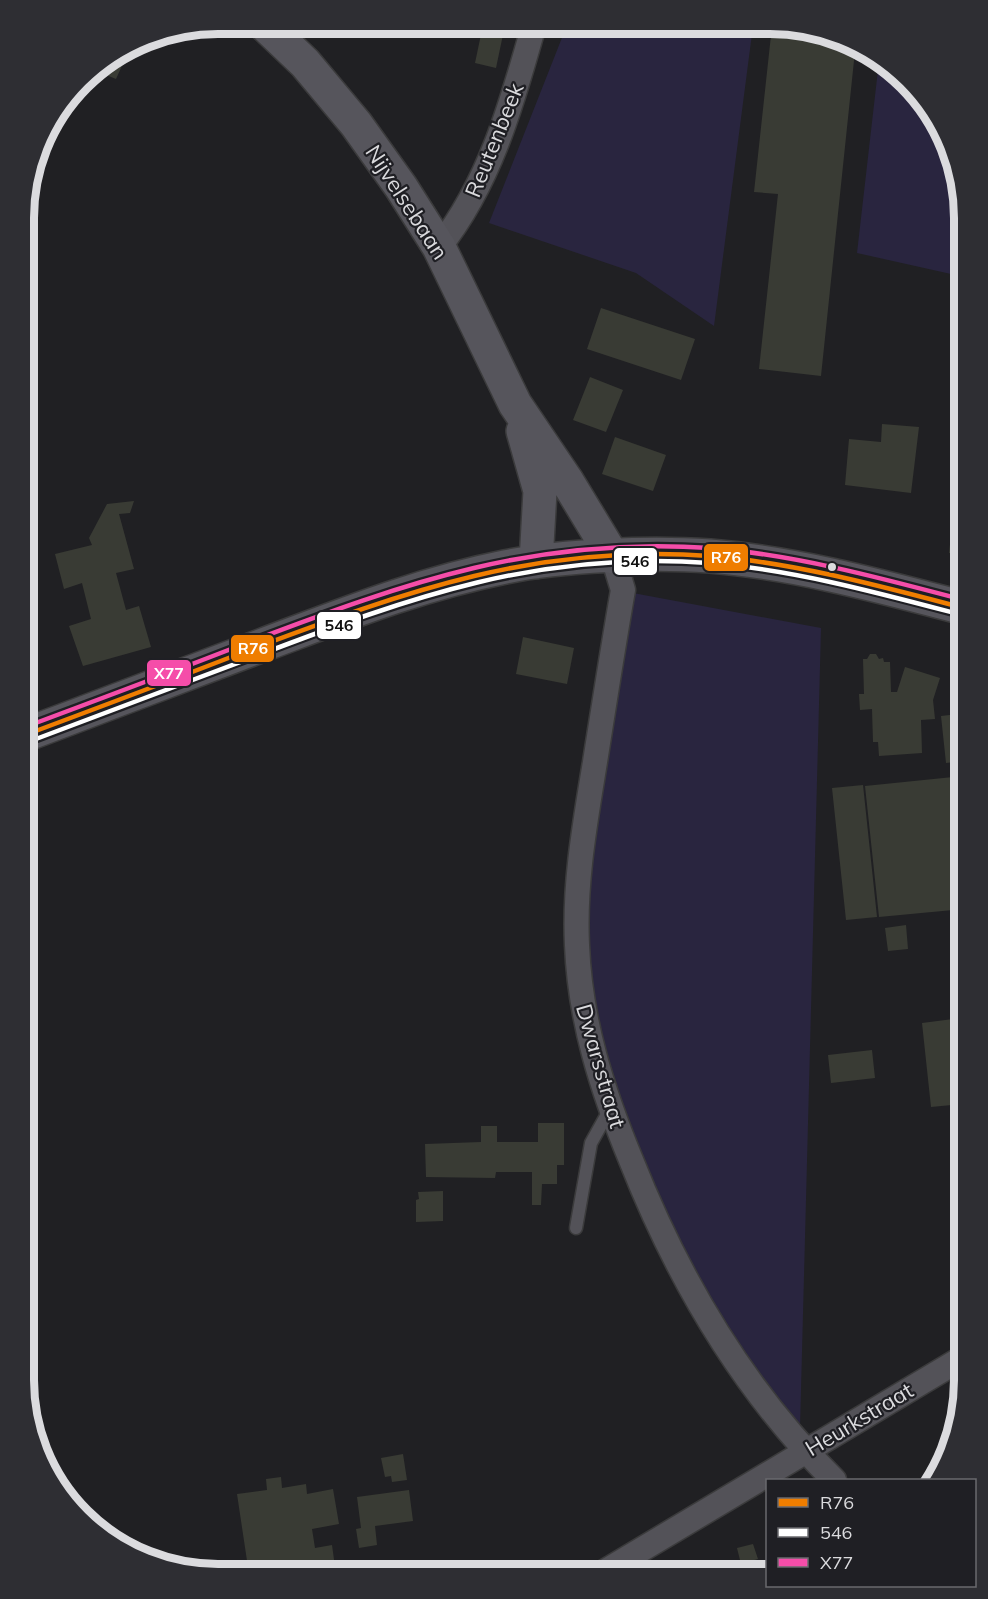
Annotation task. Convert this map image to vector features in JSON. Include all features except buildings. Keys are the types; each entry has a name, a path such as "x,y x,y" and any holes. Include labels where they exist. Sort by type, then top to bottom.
{"main road":[{"name":"Nijvelsebaan","path":"275,34 305,63 356,124 401,187 439,247 515,404 567,481 613,556"},
{"name":"Nijvelsebaan","path":"515,404 540,491 536,562"},
{"path":"34,732 402,592 506,566 613,556 708,556 768,563 859,581 954,605"}],"street":[{"name":"Reutenbeek","path":"439,247 459,222 484,176 517,85 531,34"},
{"name":"Dwarsstraat","path":"613,556 623,590 580,852 577,944 585,1025 610,1109 655,1220 711,1325 771,1413 833,1479"},
{"name":"Heurkstraat","path":"617,1564 953,1363"}],"lane":[{"path":"576,1228 591,1143 610,1109"}],"shaded area":[{"path":"563,34 752,34 714,326 636,273 489,223"},
{"path":"878,69 900,88 916,106 940,148 950,182 953,206 954,275 857,253"},
{"path":"633,593 821,628 800,1428 782,1414 710,1307 614,1102 589,986 586,923 589,858"}],"transit line":[{"name":"X77","path":"34,724 363,600 474,568 587,549 647,546 742,551 870,576 954,597"},
{"name":"R76","path":"34,732 307,628 419,591 530,564 588,557 647,554 742,559 806,570 954,605"},
{"name":"546","path":"34,740 368,615 477,582 532,571 589,564 647,561 741,566 805,577 954,613"}]}
